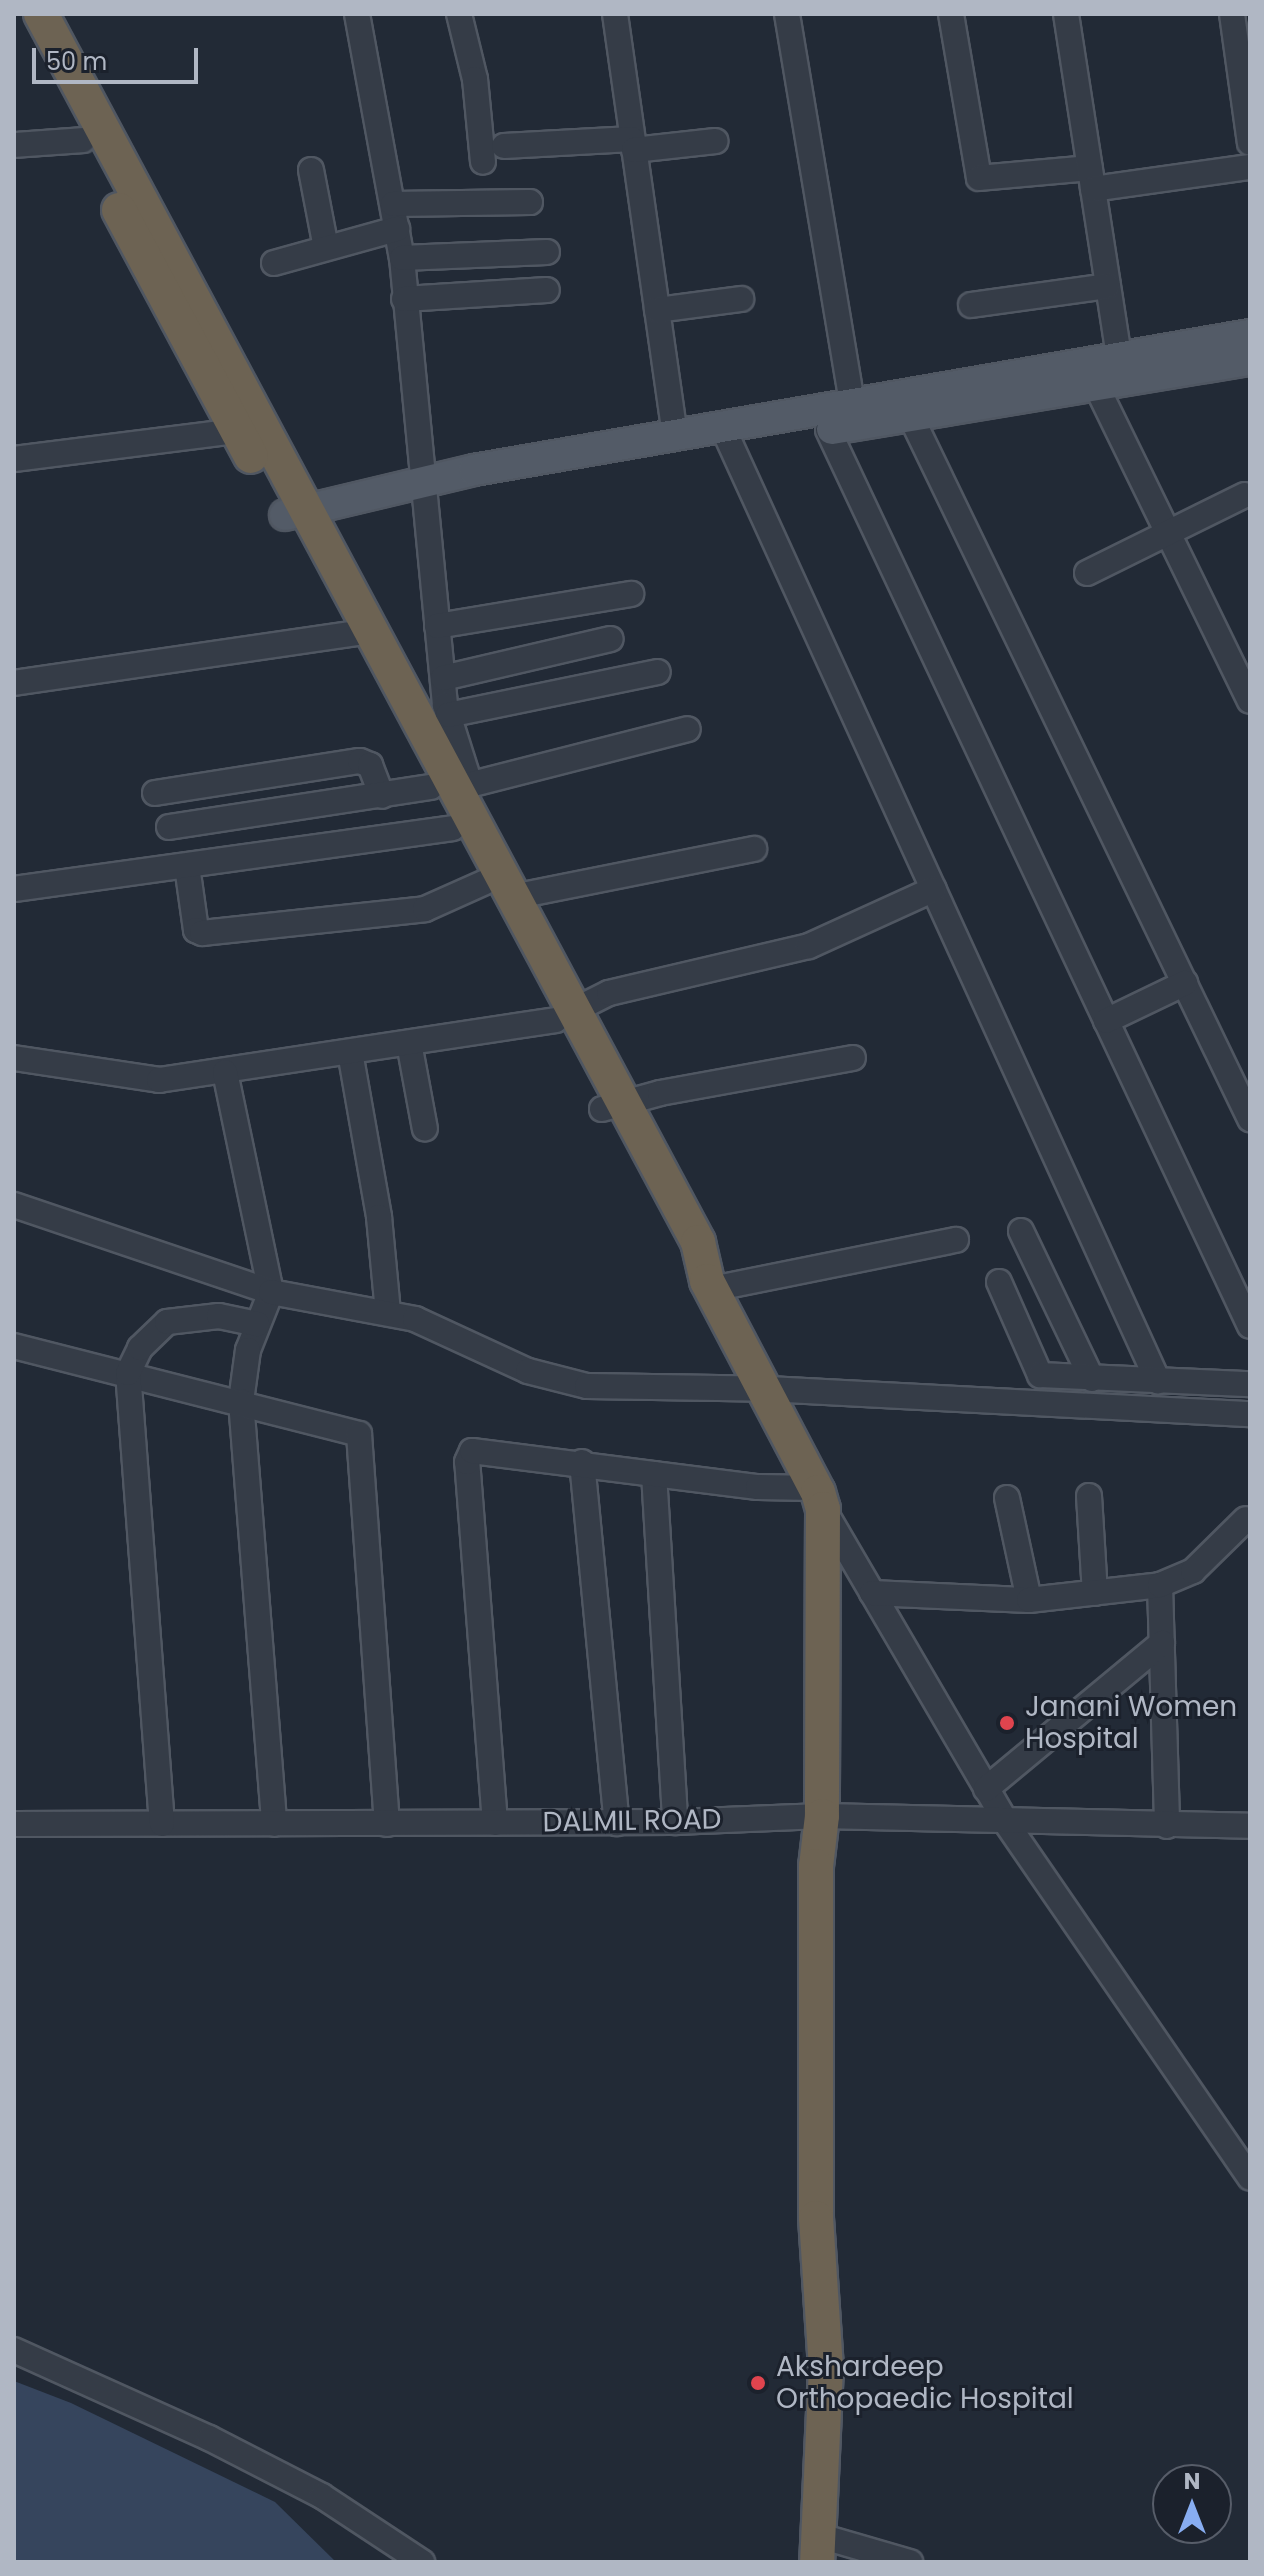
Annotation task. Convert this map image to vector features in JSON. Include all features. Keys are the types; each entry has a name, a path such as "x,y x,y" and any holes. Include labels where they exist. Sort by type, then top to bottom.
{"highway":[{"path":"20,14 237,431 295,512"},
{"path":"41,14 295,512 447,789 612,1105 698,1242 710,1285 768,1389 819,1498 822,1816 821,1854 816,1866 825,1954 826,2367 817,2549"},
{"path":"447,789 453,828 498,890"}],"main road":[{"path":"845,420 911,417 1250,335"},
{"path":"434,482 489,482 726,436 845,420 1105,371 1250,360"},
{"path":"295,512 434,482 474,470 675,437 726,436"}],"street":[{"path":"357,14 402,258 404,299 434,482 437,626 448,715 447,789"},
{"path":"459,14 475,79 483,162"},
{"path":"615,14 675,437"},
{"path":"787,14 845,420 1106,1021 1250,1326"},
{"path":"951,14 979,178 1092,178 1250,167"},
{"path":"1066,14 1108,286 1105,371 1170,535 1250,701"},
{"path":"1232,14 1250,143"},
{"path":"14,145 83,140"},
{"path":"504,146 716,141"},
{"path":"311,170 326,248"},
{"path":"393,204 530,202"},
{"path":"274,263 397,229"},
{"path":"402,258 547,252"},
{"path":"971,305 1108,286"},
{"path":"404,299 547,290"},
{"path":"657,310 741,299"},
{"path":"911,417 1250,1119"},
{"path":"14,459 237,431"},
{"path":"726,436 1158,1381"},
{"path":"1087,573 1170,535 1245,495"},
{"path":"437,626 631,594"},
{"path":"14,683 361,632"},
{"path":"443,678 611,639"},
{"path":"448,715 658,672"},
{"path":"169,827 447,789 688,729"},
{"path":"155,793 360,761 370,765 382,796"},
{"path":"14,889 453,828"},
{"path":"187,866 196,930 202,933 425,909 498,890 754,849"},
{"path":"14,1058 159,1080 409,1043 564,1015 609,993 809,946 934,889"},
{"path":"1106,1021 1185,983"},
{"path":"409,1043 425,1129"},
{"path":"350,1052 379,1217 388,1313"},
{"path":"612,1105 853,1058"},
{"path":"225,1072 271,1292 257,1324 242,1376 241,1401 274,1824"},
{"path":"14,1205 271,1292 415,1319 557,1380 632,1390 768,1389 1250,1414"},
{"path":"1021,1231 1092,1379"},
{"path":"710,1285 956,1240"},
{"path":"999,1282 1036,1370 1047,1377 1250,1384"},
{"path":"162,1824 128,1373 140,1348 167,1322 219,1316 257,1324"},
{"path":"14,1346 241,1401 359,1434 387,1824"},
{"path":"495,1823 468,1454 479,1451 582,1462 819,1498 1007,1824 1250,2177"},
{"path":"582,1462 617,1823"},
{"path":"654,1474 675,1822"},
{"path":"1089,1496 1095,1593"},
{"path":"1007,1498 1029,1600"},
{"path":"872,1593 1029,1600 1160,1585 1193,1571 1246,1519"},
{"path":"1160,1585 1167,1826"},
{"path":"986,1789 1162,1643"},
{"name":"DALMIL ROAD","path":"14,1824 617,1823 822,1816 1007,1824 1250,1826"},
{"path":"14,2350 308,2489 422,2562"},
{"path":"817,2549 910,2562"}],"water":[{"path":"14,2381 71,2403 275,2502 336,2562 14,2562"}],"place":[{"name":"Janani Women Hospital","path":"1007,1723"},
{"name":"Akshardeep Orthopaedic Hospital","path":"758,2383"}]}
